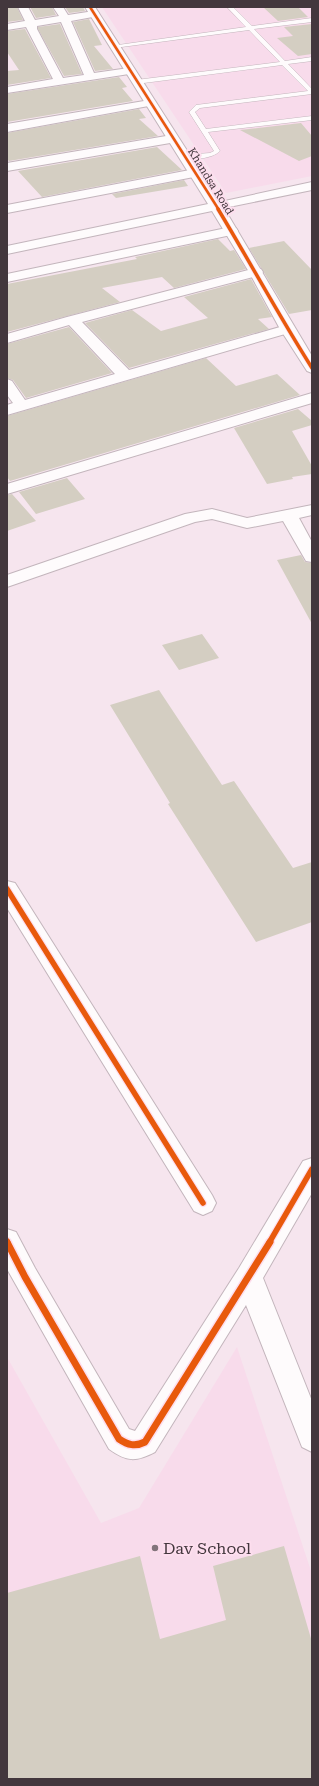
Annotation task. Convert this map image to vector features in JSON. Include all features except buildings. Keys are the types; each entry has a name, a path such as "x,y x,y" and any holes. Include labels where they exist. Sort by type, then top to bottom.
{"street":[{"path":"23,7 31,23 32,29 60,82"},
{"path":"58,7 65,18 90,76"},
{"path":"7,27 65,18 92,10"},
{"name":"Khandsa Road","path":"92,10 172,139 216,206 256,272 287,329 312,368"},
{"path":"7,90 129,71"},
{"path":"7,128 150,103"},
{"path":"7,167 172,139"},
{"path":"7,209 195,173"},
{"path":"7,250 312,186"},
{"path":"7,278 231,231"},
{"path":"7,339 72,320 256,272"},
{"path":"72,320 126,376"},
{"path":"7,410 287,329"},
{"path":"7,384 22,406"},
{"path":"7,489 312,398"},
{"path":"7,581 191,518 212,514 247,523 289,516 312,510"},
{"path":"289,516 312,557"},
{"path":"7,889 203,1203"},
{"path":"7,1241 16,1279 119,1439 128,1445 136,1447 145,1442 249,1277 312,1168"},
{"path":"249,1277 312,1437"}],"lane":[{"path":"230,7 252,28 312,92"},
{"path":"114,46 312,20"},
{"path":"136,82 312,59"},
{"path":"184,157 212,155 217,151 192,112 198,106 312,92"},
{"path":"204,131 312,118"}],"shaded area":[{"path":"102,7 312,7 312,176 226,193"},
{"name":"Dav School","path":"237,1347 312,1574 312,1779 7,1779 7,1357 101,1523 139,1508"}],"cycle path":[{"path":"90,7 216,206 256,272 287,329 312,368"},
{"path":"7,889 203,1203"},
{"path":"7,1241 25,1277 119,1439 129,1445 135,1446 145,1442 249,1277 312,1169"}],"place":[{"name":"Dav School","path":"155,1548"}]}
